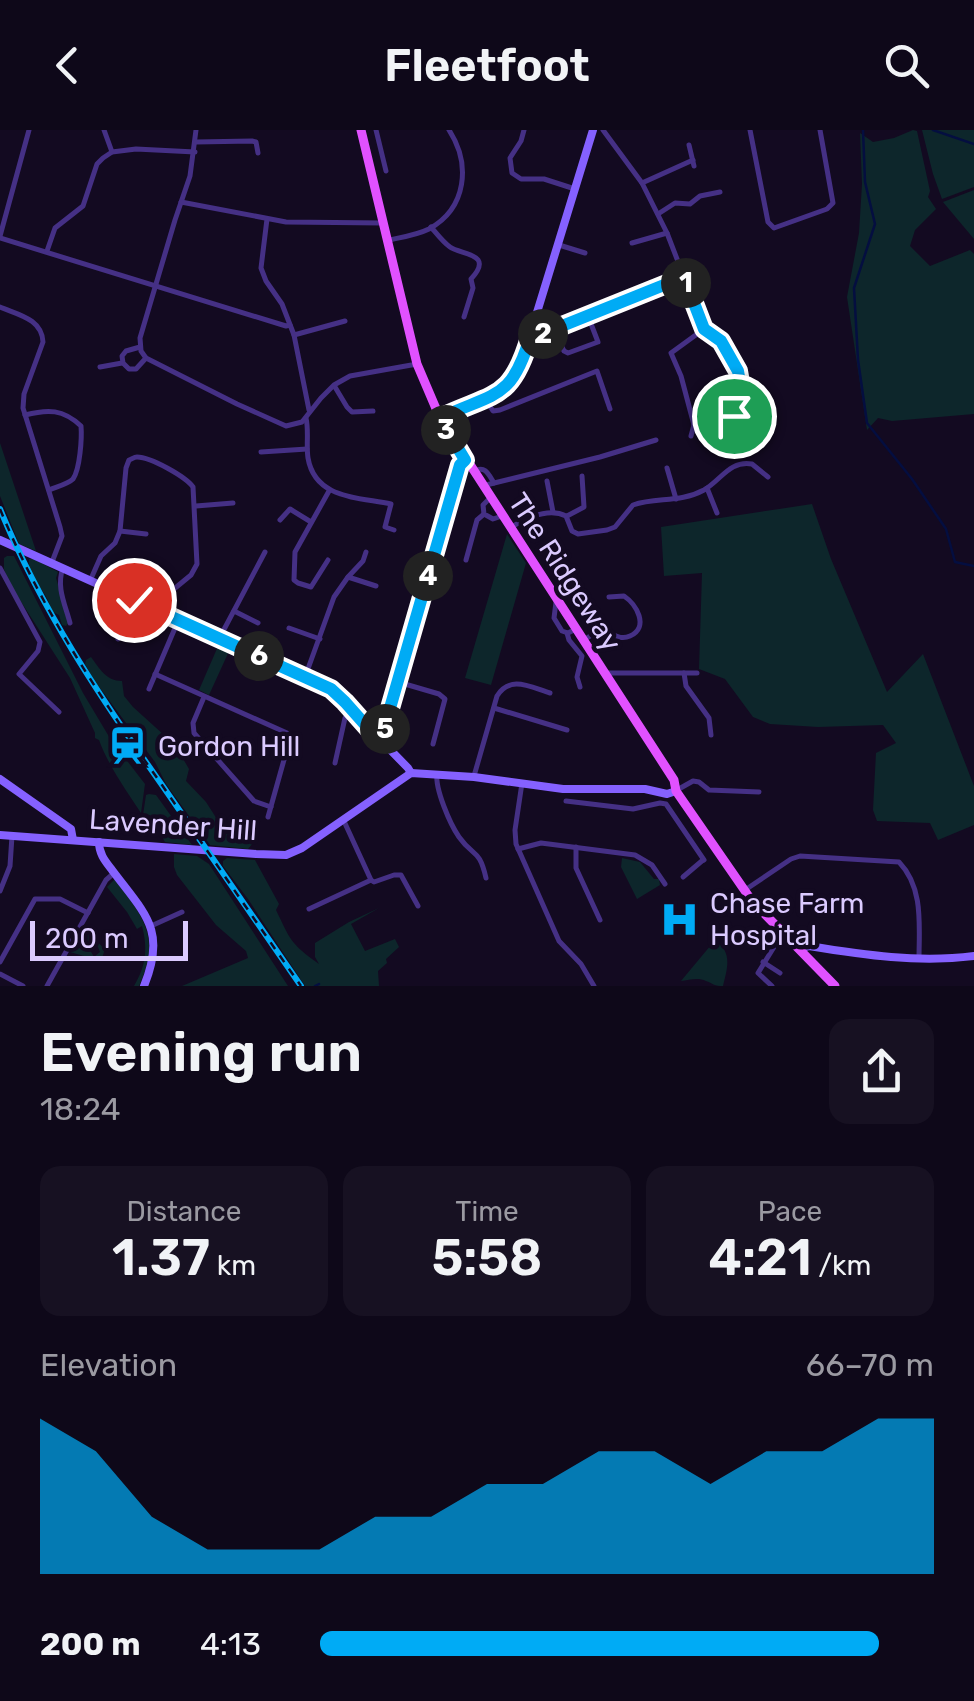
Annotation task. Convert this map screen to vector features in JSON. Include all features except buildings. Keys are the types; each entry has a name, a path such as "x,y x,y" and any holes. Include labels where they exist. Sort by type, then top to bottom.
{"main road":[{"name":"The Ridgeway","path":"360,130 417,364 440,418 558,600 571,631 584,640 674,780 676,791 744,890 828,983"}],"street":[{"path":"30,130 0,237 290,325"},
{"path":"104,130 112,152"},
{"path":"196,130 190,176 155,285 140,347 146,358 280,425 300,424 306,418"},
{"path":"371,168 386,168 376,130"},
{"path":"387,240 432,228 452,211 462,186 462,162 449,130"},
{"path":"524,130 510,158 512,173 521,179 574,188"},
{"path":"440,418 486,400 519,371 592,130"},
{"path":"604,130 642,183 658,214 704,329 721,341 730,355 738,371 745,412"},
{"path":"750,130 768,222 774,228 834,203 820,130"},
{"path":"196,142 252,141 256,142 258,153"},
{"path":"642,183 694,163 689,145"},
{"path":"46,251 55,228 83,206 97,164 112,152 195,152"},
{"path":"658,214 675,204 690,204 700,196 720,192"},
{"path":"181,202 286,222 383,224"},
{"path":"267,219 261,268 294,335 309,410"},
{"path":"432,228 451,248 470,253 478,262 464,317"},
{"path":"632,243 667,233"},
{"path":"558,245 585,253"},
{"path":"531,334 553,330 684,277"},
{"path":"0,307 33,321 41,329 43,342 22,401 62,536 52,563"},
{"path":"553,330 568,353 598,342 588,316"},
{"path":"294,335 346,321"},
{"path":"690,436 694,425 669,352 704,329"},
{"path":"122,363 126,351 140,347"},
{"path":"122,363 136,369 146,358"},
{"path":"100,367 122,363"},
{"path":"394,530 385,527 391,504 330,491 318,482 307,449 306,418 309,410 334,386 359,373 417,364"},
{"path":"486,400 493,411 500,410 597,371 610,409"},
{"path":"334,386 352,412 373,411"},
{"path":"694,425 770,408"},
{"path":"25,416 52,410 81,426 82,443 74,476 48,490"},
{"path":"483,487 656,440"},
{"path":"262,452 307,449"},
{"path":"90,580 120,531 129,460 142,457 190,481 195,506 197,564 174,590 162,613"},
{"path":"377,738 384,729 460,465 465,460"},
{"path":"566,516 572,531 578,534 607,530 615,527 638,502 676,499 707,488 736,464 744,462 758,467 768,477"},
{"path":"472,472 483,468 494,483"},
{"path":"667,468 676,499"},
{"path":"510,528 524,519 554,512 566,516 584,507 582,476"},
{"path":"547,481 554,512"},
{"path":"707,488 716,512"},
{"path":"328,560 312,587 294,580 295,552 330,491"},
{"path":"490,498 482,505 484,514 492,519 502,516"},
{"path":"195,506 232,503"},
{"path":"280,520 290,509 311,522"},
{"path":"466,560 478,520 484,514"},
{"path":"120,531 146,534"},
{"path":"0,540 331,689 411,773 667,794 693,781 712,790 759,792"},
{"path":"219,639 264,552"},
{"path":"305,677 334,598 363,562 366,552"},
{"path":"0,568 40,642 38,651 19,674"},
{"path":"63,568 60,591 70,623"},
{"path":"348,577 376,586"},
{"path":"584,640 598,632 618,638 636,632 640,617 634,604 624,596 608,597"},
{"path":"118,639 134,600"},
{"path":"233,611 258,623"},
{"path":"149,688 178,620"},
{"path":"289,628 320,639"},
{"path":"571,631 582,656 577,677 580,687"},
{"path":"9,667 59,712"},
{"path":"604,673 697,672"},
{"path":"684,673 686,686 709,718 711,734"},
{"path":"155,674 288,735 268,817"},
{"path":"398,682 445,698 433,744"},
{"path":"474,777 499,692 510,684 519,684 550,693"},
{"path":"204,697 192,723 194,733 254,801 271,807"},
{"path":"494,708 567,730"},
{"path":"335,763 345,718 352,709"},
{"name":"Lavender Hill","path":"0,836 240,853 292,853 411,773"},
{"path":"437,774 437,786 458,834 480,856 486,878"},
{"path":"0,778 71,829 73,840"},
{"path":"522,784 514,833 518,849 558,940 581,964 594,986"},
{"path":"566,801 633,809 666,804 705,859 682,876"},
{"path":"343,819 371,880"},
{"path":"0,890 10,866 12,836"},
{"path":"99,842 100,852 151,926 154,952 144,986"},
{"path":"518,849 536,843 642,858 665,884"},
{"path":"576,847 576,868 600,920"},
{"path":"744,890 796,857 899,862 918,898 919,959"},
{"path":"47,986 114,872"},
{"path":"310,909 371,880 378,882 394,875 401,875 418,906"},
{"path":"0,962 36,898 60,899 88,913"},
{"path":"151,926 182,912"},
{"path":"772,986 758,973 784,932"},
{"path":"800,949 809,946 919,959 974,956"},
{"path":"763,962 780,973"},
{"path":"0,974 22,986"}],"green space":[{"path":"922,130 974,130 974,187 942,199"},
{"path":"917,131 928,197 936,209 915,230 910,246 930,266 970,250 974,254 974,414 892,421 878,418 867,430 847,297 859,233 860,133 873,142"},
{"path":"974,190 974,239 943,202"},
{"path":"0,443 36,551 19,544 0,496"},
{"path":"812,504 887,692 923,654 974,786 974,825 938,840 930,823 877,821 873,810 876,753 896,743 883,725 770,724 753,717 725,679 699,669 702,573 664,576 661,527"},
{"path":"507,534 526,563 491,685 465,678"},
{"path":"7,556 14,556 111,740 145,784 141,813 95,738 70,678 9,583 4,569"},
{"path":"29,559 58,572 56,578 69,622 66,626 51,611 31,573"},
{"path":"219,644 230,649 209,695 199,690"},
{"path":"91,657 108,677 122,681 124,696 133,707 175,745 189,769 186,781 222,827 253,843 248,849 210,845 94,680 85,664"},
{"path":"149,794 156,795 192,845 165,842 149,815 143,815"},
{"path":"174,854 197,856 209,864 288,986 182,986 248,958 246,951 216,925 177,875"},
{"path":"227,858 255,860 279,904 276,910 289,935 319,964 315,943 379,908 351,924 365,951 395,939 399,947 378,971 379,986 305,986 223,866"},
{"path":"622,858 640,862 654,879 659,879 660,885 637,899 621,867"},
{"path":"115,879 141,917 149,941 146,969 139,986 134,986 145,957 142,926 137,929 107,887"},
{"path":"84,930 105,949 101,961 70,952 76,943 90,950 94,957 100,952 98,947 79,940"},
{"path":"716,942 727,956 723,986 700,979 681,981 711,945"}],"waterway":[{"path":"863,130 865,182 875,224 854,288 867,423 946,529 955,562 974,566"},
{"path":"933,130 974,144"},
{"path":"315,986 319,984"}],"railway":[{"path":"0,509 34,582 94,685 301,986"}],"place":[{"name":"Gordon Hill","path":"128,746"},
{"name":"Chase Farm Hospital","path":"680,919"}],"route":[{"path":"134,600 331,689 377,738 384,729 460,465 465,460 440,418 486,400 511,382 519,371 531,334 547,332 684,277 704,329 721,341 738,371 745,412 734,416"}]}
